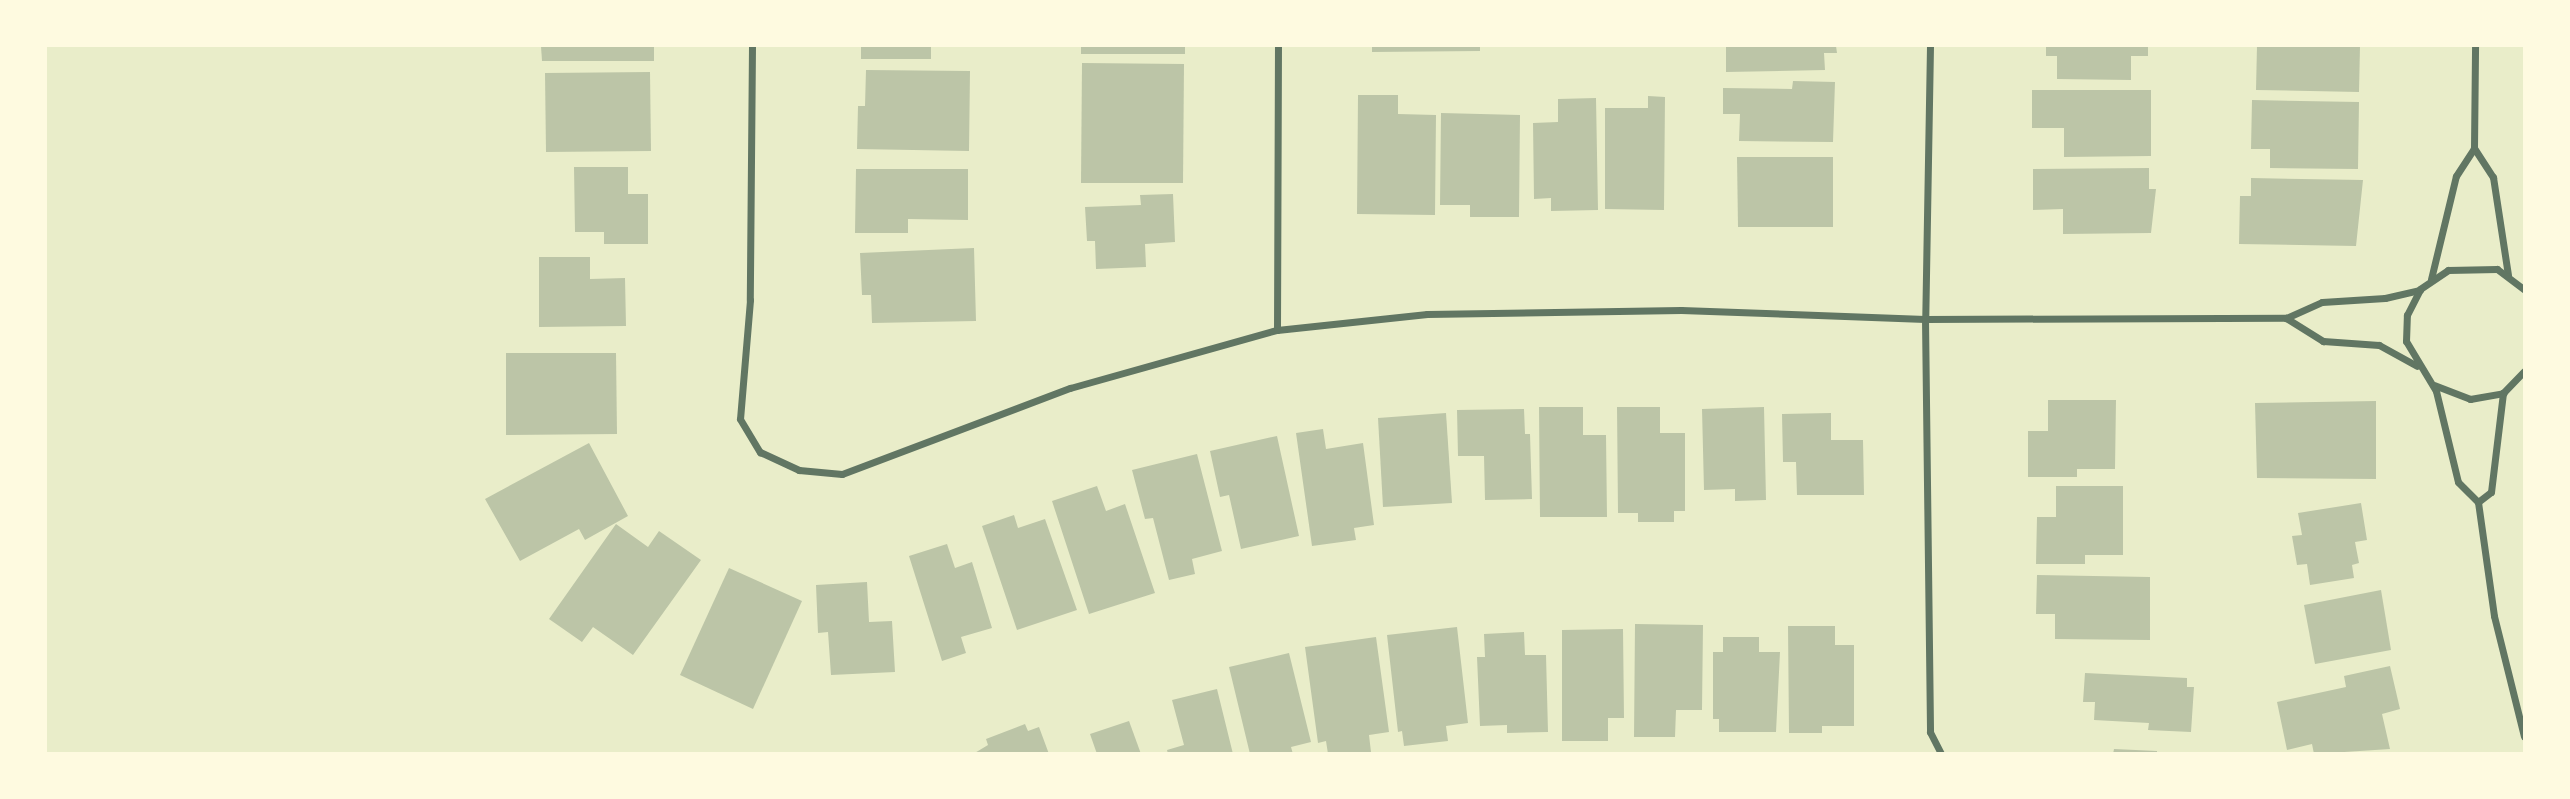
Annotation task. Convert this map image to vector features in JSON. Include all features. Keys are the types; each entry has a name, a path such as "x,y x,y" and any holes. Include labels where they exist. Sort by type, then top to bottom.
{"street":[{"path":"752,46 750,300 740,419 760,452 799,470 842,474 1070,388 1277,330 1427,314 1668,310 1925,319 2286,318 2322,302 2385,298 2420,290"},
{"path":"1277,330 1278,46"},
{"path":"1930,46 1925,319 1930,732 1941,754"},
{"path":"2431,279 2456,176 2474,148 2475,46"},
{"path":"2474,148 2493,177 2508,275"},
{"path":"2525,289 2508,275 2485,267 2463,267 2431,279 2420,290 2405,327 2410,353 2433,385 2446,420 2458,482 2478,502 2494,616 2525,736"},
{"path":"2286,318 2323,341 2379,345 2419,368"},
{"path":"2433,385 2470,399 2503,393 2525,372"},
{"path":"2478,502 2491,492 2503,393"}],"building":[{"path":"541,46 654,46 654,61 542,61"},
{"path":"861,46 931,46 931,59 861,59"},
{"path":"1081,46 1185,46 1185,54 1081,54"},
{"path":"1372,46 1480,46 1480,51 1372,52"},
{"path":"1726,46 1836,46 1837,53 1824,53 1825,70 1726,72"},
{"path":"2046,46 2148,46 2148,56 2131,56 2131,80 2057,79 2057,56 2046,56"},
{"path":"2257,46 2360,46 2359,92 2256,90"},
{"path":"1082,63 1184,64 1183,183 1081,183"},
{"path":"866,70 970,71 969,151 857,149 858,106 865,106"},
{"path":"650,72 651,151 546,152 545,73"},
{"path":"1793,81 1835,82 1833,142 1739,141 1740,114 1723,114 1723,88 1792,89"},
{"path":"2032,90 2151,90 2151,156 2064,157 2064,128 2032,128"},
{"path":"1358,95 1398,95 1398,114 1436,115 1435,215 1357,214"},
{"path":"1648,96 1665,97 1664,210 1605,209 1605,108 1648,108"},
{"path":"1596,98 1598,210 1551,211 1551,198 1534,199 1533,123 1558,122 1558,99"},
{"path":"2252,100 2359,102 2358,169 2270,168 2270,149 2251,149"},
{"path":"1441,113 1520,115 1519,217 1470,217 1470,205 1440,205"},
{"path":"1737,157 1833,157 1833,227 1738,227"},
{"path":"574,167 628,167 628,194 648,194 648,244 604,244 604,232 575,232"},
{"path":"2149,168 2149,189 2156,189 2151,233 2063,234 2063,209 2033,210 2033,169"},
{"path":"856,169 968,169 968,220 908,219 908,233 855,233"},
{"path":"2251,178 2363,180 2356,246 2239,244 2240,196 2251,196"},
{"path":"1173,194 1175,242 1145,244 1146,267 1096,269 1095,241 1087,241 1085,207 1141,205 1140,195"},
{"path":"974,248 976,321 872,323 871,295 862,295 860,253"},
{"path":"539,257 590,257 590,279 625,278 626,326 539,327"},
{"path":"506,353 616,353 617,434 506,435"},
{"path":"2048,400 2116,400 2115,469 2077,469 2077,477 2028,477 2028,431 2048,431"},
{"path":"2376,401 2376,479 2257,478 2255,403"},
{"path":"1539,407 1583,407 1583,435 1606,435 1607,517 1540,517"},
{"path":"1617,407 1660,407 1660,433 1685,433 1685,511 1674,511 1674,522 1638,522 1638,513 1618,513"},
{"path":"1764,407 1766,500 1735,501 1735,489 1704,490 1702,409"},
{"path":"1524,409 1525,434 1530,434 1532,499 1485,500 1484,456 1458,456 1457,410"},
{"path":"1446,413 1452,503 1383,507 1378,418"},
{"path":"1831,413 1831,440 1863,440 1864,495 1797,495 1796,462 1783,462 1782,414"},
{"path":"1323,429 1326,449 1363,443 1374,525 1354,528 1356,540 1312,546 1296,433"},
{"path":"1277,436 1299,536 1241,549 1229,495 1220,497 1210,451"},
{"path":"589,443 628,516 585,540 579,529 520,561 485,499"},
{"path":"1197,454 1222,551 1192,559 1195,574 1169,580 1153,518 1145,519 1132,470"},
{"path":"1097,486 1106,511 1125,504 1155,593 1089,614 1052,501"},
{"path":"2056,486 2123,486 2123,555 2085,555 2085,564 2036,564 2037,517 2056,517"},
{"path":"2361,503 2367,540 2355,542 2359,563 2352,565 2354,578 2310,585 2307,564 2297,565 2292,536 2302,535 2298,513"},
{"path":"1014,515 1018,528 1045,519 1077,610 1017,630 982,526"},
{"path":"616,524 648,547 659,531 701,560 633,655 593,627 582,642 549,619"},
{"path":"947,544 955,568 972,562 992,628 961,637 966,653 942,661 909,556"},
{"path":"729,568 802,601 753,709 680,675"},
{"path":"2037,575 2150,577 2150,640 2055,639 2055,614 2036,614"},
{"path":"867,582 869,622 892,621 895,672 831,675 828,632 818,633 816,585"},
{"path":"2381,590 2391,650 2315,664 2304,605"},
{"path":"1635,624 1703,625 1702,710 1676,710 1675,737 1634,737"},
{"path":"1788,626 1835,626 1835,645 1854,645 1854,726 1822,726 1822,733 1789,733"},
{"path":"1457,627 1468,723 1446,726 1448,741 1404,746 1402,731 1398,732 1387,635"},
{"path":"1623,629 1624,718 1608,718 1608,741 1562,741 1562,630"},
{"path":"1524,632 1525,655 1546,655 1548,732 1507,733 1507,725 1480,726 1477,657 1485,657 1484,634"},
{"path":"1376,637 1389,732 1369,735 1371,752 1328,754 1326,741 1318,743 1305,647"},
{"path":"1723,637 1759,637 1759,652 1780,652 1776,732 1719,732 1719,719 1713,719 1713,652 1723,652"},
{"path":"1289,653 1311,742 1291,747 1293,754 1250,754 1229,667"},
{"path":"2390,666 2400,709 2382,714 2390,749 2314,754 2312,744 2287,750 2277,702 2346,687 2344,676"},
{"path":"2085,673 2187,678 2187,687 2194,687 2191,732 2148,730 2149,723 2094,720 2095,702 2083,702"},
{"path":"1217,689 1233,754 1168,754 1167,750 1184,745 1172,700"},
{"path":"1129,721 1141,754 1097,754 1090,734"},
{"path":"1025,724 1028,731 1039,727 1049,754 973,754 988,745 986,739"},
{"path":"2114,749 2157,751 2157,754 2113,754"}]}
